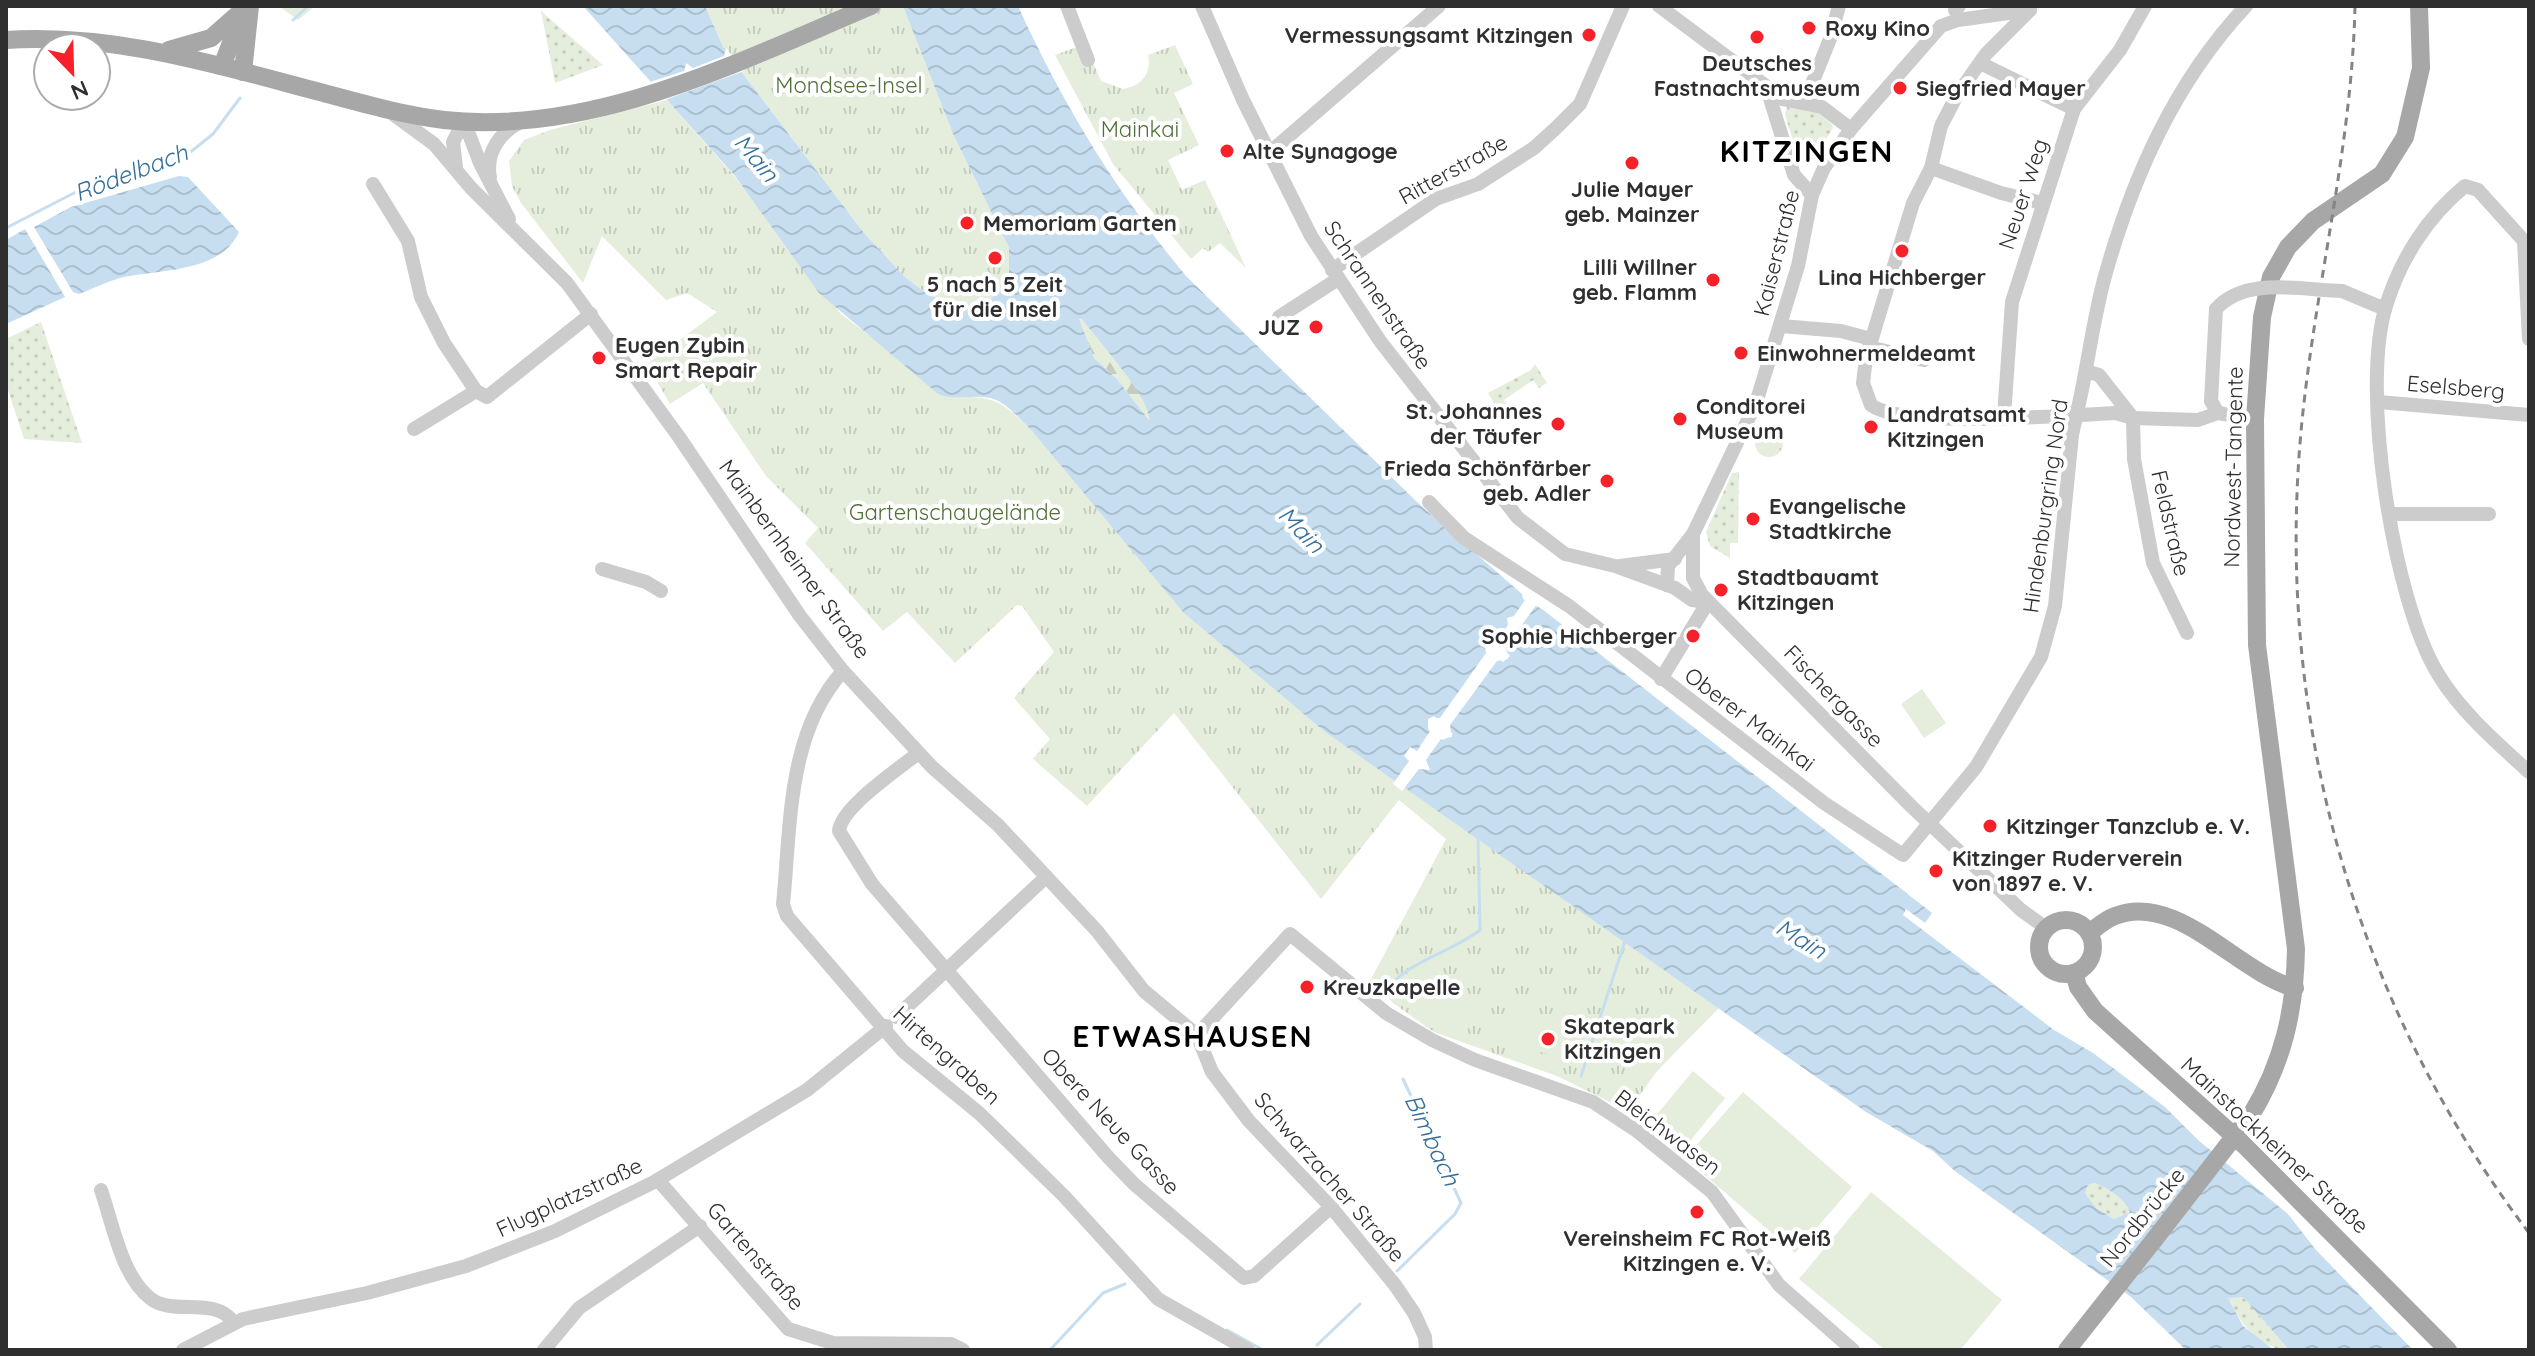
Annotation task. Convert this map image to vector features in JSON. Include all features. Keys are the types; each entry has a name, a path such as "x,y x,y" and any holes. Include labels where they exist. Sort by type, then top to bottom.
{"main road":[{"name":"Mainbernheimer Straße","path":"6,40 87,40 162,52 386,110 464,121 528,119 614,102 705,76 871,6"},
{"name":"Nordwest-Tangente","path":"2251,1115 2268,1088 2280,1058 2295,988 2295,916 2257,645 2255,419 2262,317 2271,277 2288,247 2313,221 2382,174 2405,137 2421,68 2419,6"},
{"path":"162,52 211,38 247,7"},
{"path":"222,66 247,7"},
{"path":"243,72 247,7"},
{"path":"2089,933 2114,916 2127,913 2163,915 2210,939 2270,979 2295,988"},
{"path":"2069,920 2089,933 2092,955 2086,965 2074,973 2056,972 2042,960 2039,942 2046,928 2069,920"},
{"name":"Mainstockheimer Straße","path":"2074,973 2078,987 2095,1011 2244,1145 2448,1350"},
{"name":"Nordbrücke","path":"2068,1349 2251,1115"}],"street":[{"path":"1067,6 1088,60"},
{"name":"Schrannenstraße","path":"1202,6 1268,154 1335,275 1380,341 1490,486 1529,529 1565,554 1615,566"},
{"path":"1268,154 1439,6"},
{"name":"Ritterstraße","path":"1279,317 1436,199 1470,189 1527,153 1574,110 1623,6"},
{"path":"1659,6 1763,82 1772,97 1794,175 1812,195"},
{"path":"1805,101 1830,39 1839,6"},
{"name":"Neuer Weg","path":"2004,416 2012,302 2074,109 2120,50 2145,6"},
{"name":"Hindenburgring Nord","path":"1928,822 1976,767 2041,657 2055,606 2072,435 2105,276 2164,116 2193,69 2246,6"},
{"path":"2033,8 1980,63 1941,126 1931,168 1913,203 1870,343 1863,383 1875,408 1930,417 2115,413 2133,418 2198,420 2218,413 2255,419"},
{"path":"1957,10 2033,8"},
{"name":"Kaiserstraße","path":"1693,534 1756,403 1803,247 1812,195 1824,168 1851,129 1957,10"},
{"path":"1980,63 2074,109"},
{"path":"1772,97 1805,101 1822,107 1851,129"},
{"name":"Mainbernheimer Straße","path":"386,110 424,135 513,226 591,314 800,616 843,671 918,753 998,825 1097,931 1144,991 1197,1035"},
{"name":"Mainbernheimer Straße","path":"491,182 488,161 499,139 512,127 528,119"},
{"path":"458,171 452,150 455,135 464,121"},
{"name":"Mainbernheimer Straße","path":"464,121 513,226"},
{"path":"1931,168 2001,193 2042,203"},
{"path":"373,184 395,214 408,241 421,297 444,343 476,391 487,397 591,314"},
{"path":"2529,339 2524,241 2478,190 2465,186 2424,227 2385,309 2378,361 2379,402 2391,514 2406,593 2438,674 2486,733 2529,772"},
{"path":"2218,413 2211,401 2216,309 2226,298 2247,288 2342,291 2385,309"},
{"path":"1781,326 1841,331 1924,360"},
{"path":"2086,371 2099,375 2133,418"},
{"path":"414,429 476,391"},
{"name":"Eselsberg","path":"2379,402 2529,415"},
{"name":"Feldstraße","path":"2133,418 2136,472 2153,563 2187,633"},
{"name":"Oberer Mainkai","path":"1429,502 1464,538 1569,606 1824,803 1903,855 1918,841 1928,822"},
{"path":"2391,514 2489,514"},
{"path":"1671,587 1666,571 1693,534"},
{"path":"1671,587 1686,587 1693,572 1693,534"},
{"path":"1615,566 1674,559 1693,572 1708,602"},
{"path":"1615,566 1671,587 1687,598 1708,602"},
{"path":"602,569 661,591"},
{"path":"1661,679 1708,602"},
{"name":"Fischergasse","path":"1708,602 1928,822"},
{"name":"Hirtengraben","path":"843,671 823,694 802,741 783,904 787,916 888,1024 903,1051 979,1113 1064,1196 1158,1299 1248,1350"},
{"name":"Obere Neue Gasse","path":"918,753 850,810 840,822 839,831 872,884 944,971 1134,1184 1239,1276 1254,1276 1331,1207"},
{"path":"1928,822 2021,910 2046,928"},
{"name":"Flugplatzstraße","path":"183,1350 233,1322 367,1293 466,1266 520,1247 658,1180 807,1090 888,1024 1046,877"},
{"name":"Bleichwasen","path":"1197,1035 1290,934 1386,1013 1432,1040 1475,1060 1593,1102 1637,1131 1712,1192 1779,1285 1853,1350"},
{"name":"Schwarzacher Straße","path":"1197,1035 1219,1083 1249,1121 1331,1207 1414,1313 1425,1337 1426,1350"},
{"name":"Gartenstraße","path":"658,1180 788,1329 833,1347 951,1344 963,1350"},
{"path":"101,1190 129,1268 138,1286 153,1301 217,1310 233,1322"},
{"path":"544,1350 579,1308 700,1226"}],"green space":[{"path":"279,6 315,6 298,20"},
{"name":"Mondsee-Insel","path":"705,6 903,6 953,134 1009,248 1009,273 1001,290 979,310 930,296 905,277 864,233 724,49"},
{"path":"541,11 603,65 555,83"},
{"name":"Mainkai","path":"1085,44 1101,81 1123,89 1144,78 1148,55 1175,45 1193,84 1174,93 1199,145 1168,160 1182,190 1205,180 1246,268 1220,243 1208,252 1203,248 1191,259 1113,164 1055,55"},
{"path":"885,57 905,103 900,105 881,60"},
{"name":"Gartenschaugelände","path":"667,100 735,177 841,314 888,350 973,397 999,403 1012,412 1031,430 1185,613 1325,732 1719,1008 1658,1070 1628,1111 1557,1076 1434,1032 1393,1003 1371,979 1446,839 1399,800 1321,899 1174,713 1087,806 1033,759 1050,739 1014,698 1054,652 1022,606 1017,605 955,663 907,612 883,631 805,543 818,528 766,476 703,383 670,404 647,364 717,312 687,293 666,300 602,236 583,283 521,203 512,186 509,161 524,140 550,130"},
{"path":"1787,107 1817,112 1832,124 1833,128 1816,154 1802,156 1797,153 1785,115"},
{"path":"1082,319 1134,385 1143,399 1149,420 1117,379 1094,358 1078,320"},
{"path":"41,322 82,443 24,439 6,384 6,339"},
{"path":"1535,364 1547,383 1539,388 1533,380 1504,400 1514,416 1509,424 1488,393 1531,370"},
{"path":"1769,429 1779,433 1783,443 1779,453 1769,457 1759,453 1755,443 1759,433"},
{"path":"1739,472 1738,543 1730,543 1730,558 1710,546 1706,532 1732,473"},
{"path":"1922,689 1946,723 1924,738 1901,704"},
{"path":"1443,998 1475,1011 1467,1031 1435,1019"},
{"name":"Skatepark Kitzingen","path":"1557,1015 1586,1040 1582,1062 1519,1047 1509,1032 1512,1023"},
{"path":"1693,1071 1725,1098 1682,1151 1649,1124"},
{"path":"1743,1092 1852,1187 1795,1253 1685,1158"},
{"path":"2095,1183 2116,1194 2130,1212 2114,1219 2096,1208 2085,1193 2088,1185"},
{"path":"1871,1192 2002,1300 1960,1350 1885,1350 1799,1279"},
{"path":"2228,1297 2243,1297 2289,1350 2260,1340 2244,1325"}],"water":[{"name":"Main","path":"583,6 705,6 724,49 864,233 905,277 930,296 978,310 1001,290 1009,273 1009,248 953,134 903,6 1018,6 1093,147 1161,245 1186,276 1418,503 1522,594 1523,599 1542,609 1932,913 1925,923 1906,909 1903,915 2054,1030 2093,1053 2165,1107 2198,1140 2288,1214 2316,1250 2413,1350 2289,1350 2243,1297 2228,1298 2243,1326 2274,1350 2186,1350 2131,1297 1956,1172 1933,1151 1866,1112 1325,732 1184,613 1012,411 990,398 938,394 819,293 735,176","holes":["1079,319 1133,385 1148,411 1149,420 1117,379 1094,358","1496,640 1510,656 1503,662 1483,645","1434,716 1453,734 1443,740 1428,729 1428,719","2095,1183 2111,1191 2130,1212 2114,1219 2096,1208 2085,1193 2088,1185"]},
{"path":"179,176 188,177 239,232 230,246 203,263 120,278 79,294 73,292 34,227 71,207"},
{"path":"25,229 65,297 6,324 6,240"}],"pier":[{"path":"726,48 744,71 662,101 647,83 684,71 686,63 693,68 724,56"},
{"path":"1527,597 1537,604 1506,647 1508,659 1497,661 1450,725 1452,737 1441,739 1426,760 1430,770 1419,769 1402,791 1393,784 1409,761 1404,756 1410,747 1417,751 1430,731 1428,719 1440,718 1486,653 1484,642 1496,640 1508,625 1507,618 1514,616"}],"waterway":[{"name":"Rödelbach","path":"293,20 308,6"},
{"name":"Rödelbach","path":"6,228 74,193 188,154 213,134 240,98"},
{"name":"Bimbach","path":"1385,993 1403,973 1480,930 1478,836"},
{"path":"1581,1076 1625,941"},
{"name":"Bimbach","path":"1397,1271 1455,1214 1461,1203 1403,1079"},
{"name":"Bimbach","path":"1050,1350 1103,1293 1125,1284"},
{"name":"Bimbach","path":"1317,1345 1360,1304"},
{"name":"Bimbach","path":"1227,1330 1263,1350"}],"railway":[{"path":"2355,6 2341,162 2302,421 2296,530 2300,638 2314,744 2338,849 2372,950 2415,1049 2467,1143 2529,1233"}],"place":[{"name":"Roxy Kino","path":"1809,28"},
{"name":"Vermessungsamt Kitzingen","path":"1589,35"},
{"name":"Deutsches Fastnachtsmuseum","path":"1757,37"},
{"name":"Siegfried Mayer","path":"1900,88"},
{"name":"Alte Synagoge","path":"1227,151"},
{"name":"Julie Mayer geb. Mainzer","path":"1632,163"},
{"name":"Memoriam Garten","path":"967,223"},
{"name":"Lina Hichberger","path":"1902,251"},
{"name":"5 nach 5 Zeit für die Insel","path":"995,258"},
{"name":"Lilli Willner geb. Flamm","path":"1713,280"},
{"name":"JUZ","path":"1316,327"},
{"name":"Einwohnermeldeamt","path":"1741,353"},
{"name":"Eugen Zybin Smart Repair","path":"599,358"},
{"name":"Conditorei Museum","path":"1680,419"},
{"name":"St. Johannes der Täufer","path":"1558,424"},
{"name":"Landratsamt Kitzingen","path":"1871,427"},
{"name":"Frieda Schönfärber geb. Adler","path":"1607,481"},
{"name":"Evangelische Stadtkirche","path":"1753,519"},
{"name":"Stadtbauamt Kitzingen","path":"1721,590"},
{"name":"Sophie Hichberger","path":"1693,636"},
{"name":"Kitzinger Tanzclub e. V.","path":"1990,826"},
{"name":"Kitzinger Ruderverein von 1897 e. V.","path":"1936,871"},
{"name":"Kreuzkapelle","path":"1307,987"},
{"name":"Skatepark Kitzingen","path":"1548,1039"},
{"name":"Vereinsheim FC Rot-Weiß Kitzingen e. V.","path":"1697,1212"}],"district":[{"name":"KITZINGEN","path":"1807,152"},
{"name":"ETWASHAUSEN","path":"1193,1037"}]}
